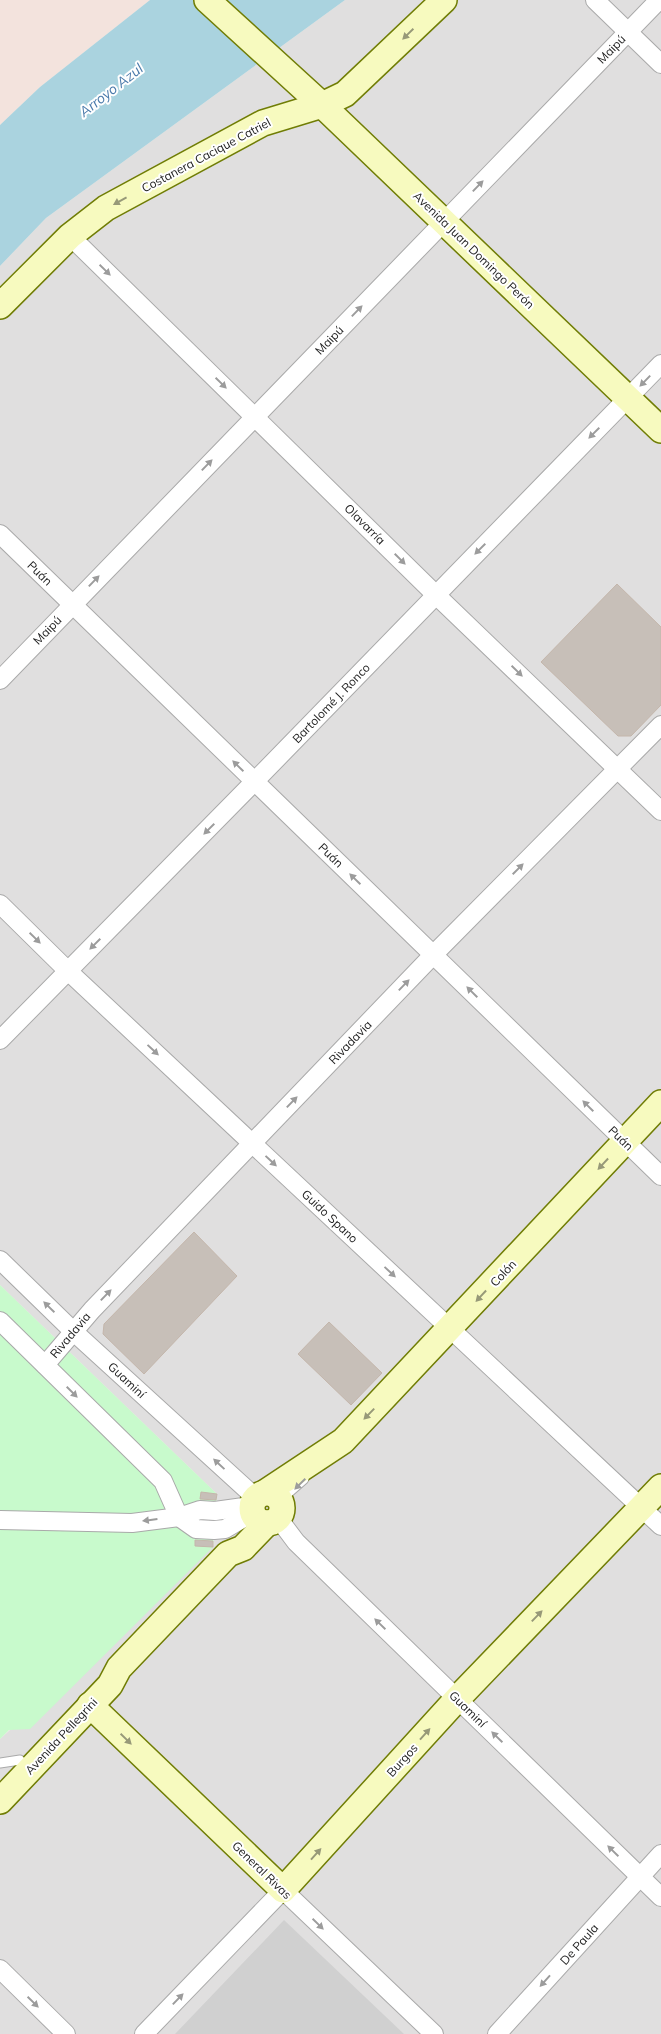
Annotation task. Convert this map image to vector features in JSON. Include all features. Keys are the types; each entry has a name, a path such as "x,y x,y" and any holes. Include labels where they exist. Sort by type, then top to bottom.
{"main road":[{"name":"Avenida Juan Domingo Perón","path":"207,0 322,105 661,430"},
{"name":"Costanera Cacique Catriel","path":"0,306 70,236 106,208 264,123 322,105 345,94 444,0"},
{"name":"Colón","path":"263,1508 343,1440 661,1104"},
{"name":"Burgos","path":"283,1890 457,1699 661,1487"},
{"name":"Avenida Pellegrini","path":"0,1801 110,1684 119,1668 228,1554 233,1539 263,1508"},
{"name":"Avenida Pellegrini","path":"0,1781 10,1762 101,1678 119,1668"},
{"name":"General Rivas","path":"90,1705 283,1890"}],"street":[{"path":"595,0 661,64"},
{"name":"Maipú","path":"0,680 659,0"},
{"name":"Olavarría","path":"70,236 661,811"},
{"name":"Bartolomé J. Ronco","path":"0,1040 661,364"},
{"name":"Puán","path":"0,534 661,1176"},
{"name":"Rivadavia","path":"45,1365 92,1310 252,1143 434,954 661,725"},
{"name":"Guido Spano","path":"0,904 68,971 661,1526"},
{"name":"Guaminí","path":"0,1260 74,1332 263,1508 661,1896"},
{"path":"0,1321 163,1481 179,1517"},
{"path":"0,1520 132,1523 179,1517 200,1510 263,1508"},
{"name":"De Paula","path":"497,2034 661,1854"},
{"name":"Burgos","path":"144,2034 283,1890"},
{"name":"General Rivas","path":"283,1890 434,2034"},
{"path":"0,1969 66,2034"}],"shaded area":[{"path":"0,0 150,0 40,87 0,125"},
{"path":"345,0 661,0 661,2034 0,2034 0,1739 213,1547 217,1494 0,1285 0,266 46,218"},
{"path":"284,1920 404,2034 175,2034"}],"green space":[{"path":"0,1285 217,1494 213,1547 30,1729 9,1730 0,1739"}],"water":[{"name":"Arroyo Azul","path":"150,0 345,0 46,218 0,266 0,125 40,87"}],"building":[{"path":"617,584 661,627 661,705 631,736 618,736 541,662"},
{"path":"194,1232 237,1276 144,1374 103,1334 104,1324"},
{"path":"329,1322 382,1373 351,1405 298,1354"},
{"path":"201,1492 217,1494 216,1500 200,1499"},
{"path":"195,1540 213,1541 213,1547 195,1546"}]}
